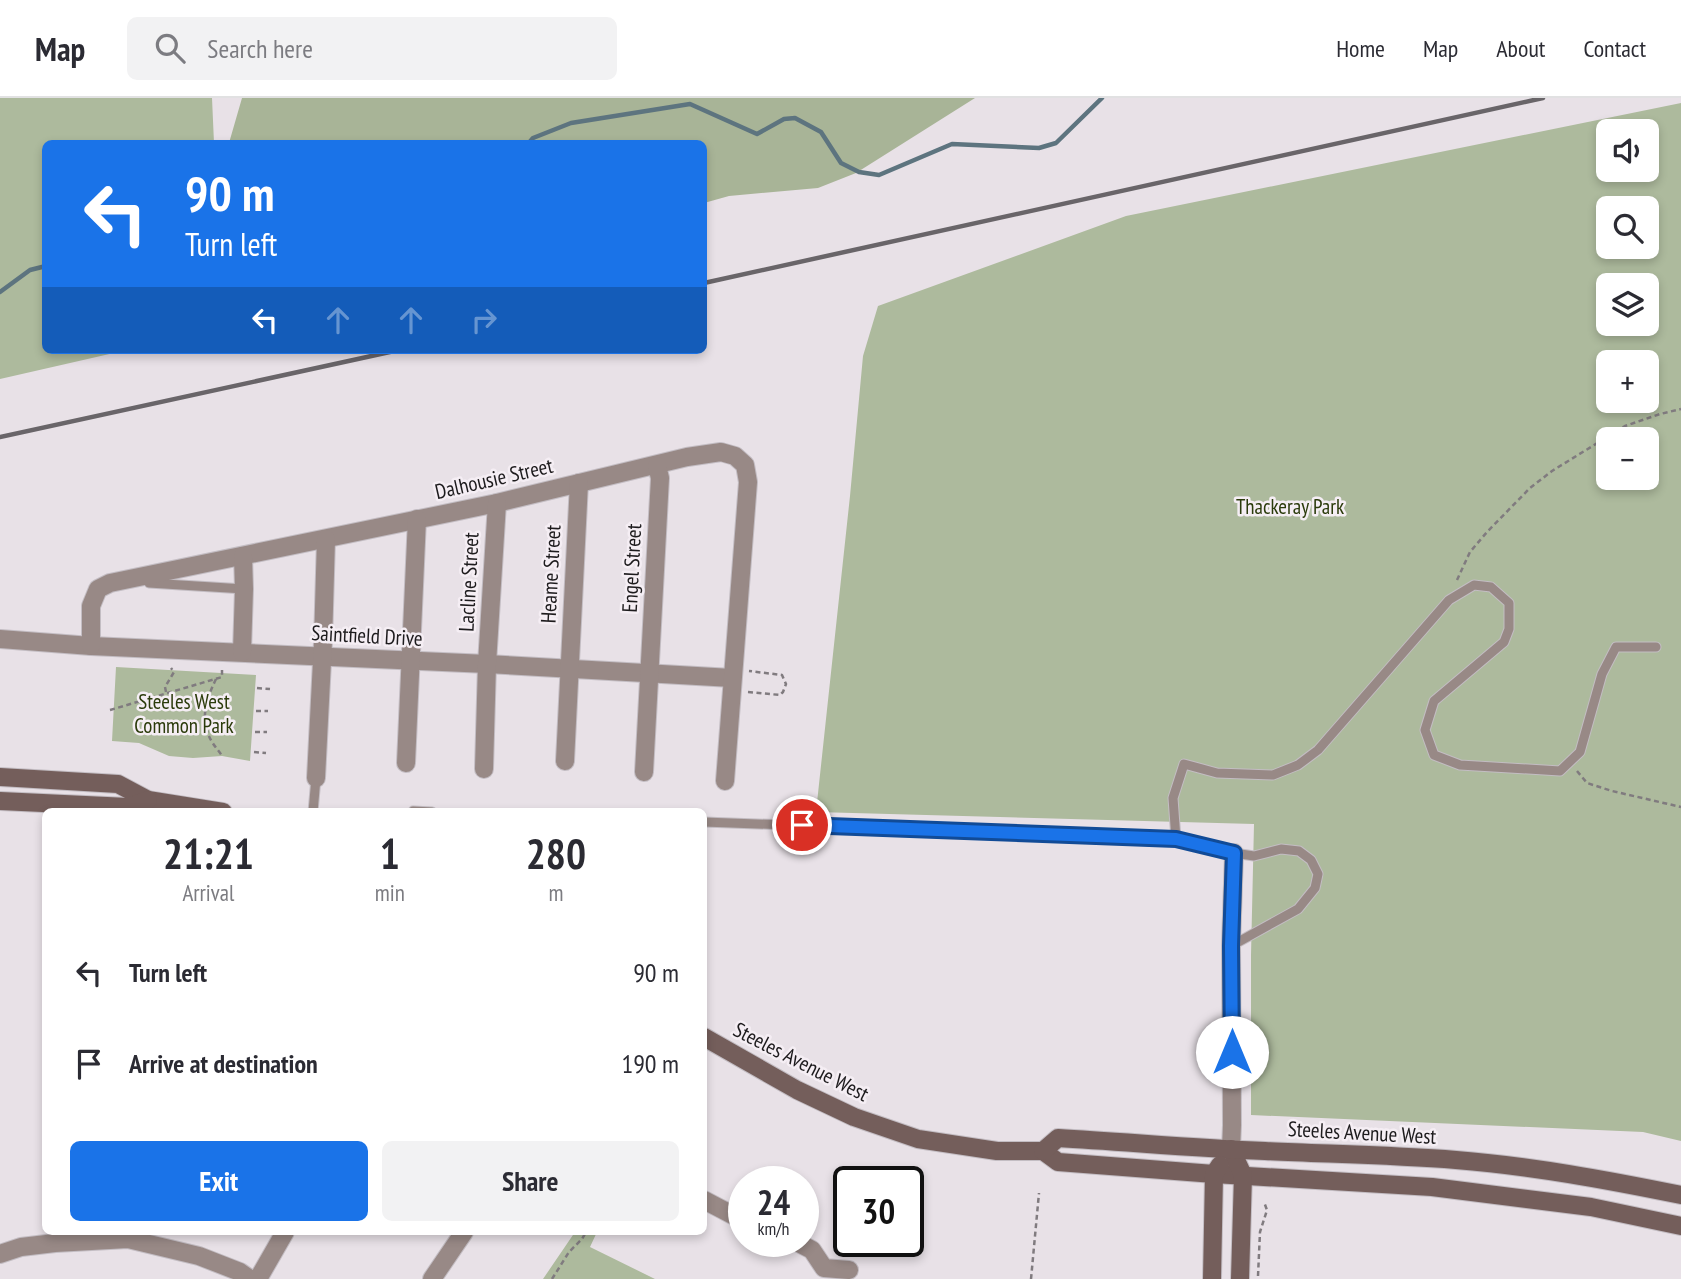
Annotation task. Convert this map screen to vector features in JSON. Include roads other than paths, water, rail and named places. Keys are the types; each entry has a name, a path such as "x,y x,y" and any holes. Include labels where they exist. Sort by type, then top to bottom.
{"main road":[{"path":"0,777 118,785 148,800 198,808"},
{"path":"0,801 128,807 148,800"},
{"name":"Steeles Avenue West","path":"707,1039 797,1090 854,1117 918,1139 997,1151 1043,1151 1058,1162 1432,1187 1591,1208 1681,1226"},
{"name":"Steeles Avenue West","path":"1043,1151 1058,1138 1455,1160 1523,1167 1681,1195"},
{"path":"1212,1279 1214,1174 1231,1149"},
{"path":"1231,1149 1243,1175 1240,1279"}],"street":[{"name":"Dalhousie Street","path":"90,646 91,606 98,589 110,583 497,503 687,457 721,452 735,456 745,466 748,482 739,674"},
{"name":"Engel Street","path":"644,772 660,478 657,466"},
{"name":"Heame Street","path":"565,761 579,483"},
{"name":"Lacline Street","path":"484,769 497,503"},
{"path":"406,763 417,520"},
{"path":"316,778 326,539"},
{"path":"242,652 243,556"},
{"name":"Saintfield Drive","path":"0,639 90,646 739,674"},
{"path":"725,781 739,674"},
{"path":"1231,1149 1234,853"},
{"path":"707,1202 728,1212"},
{"path":"257,1279 283,1235"},
{"path":"432,1279 462,1235"},
{"path":"0,1254 21,1247 128,1236 199,1256 240,1272 250,1279"},
{"path":"815,1257 823,1273 849,1270"}],"lane":[{"path":"145,577 149,583 244,589"},
{"path":"1176,839 1173,798 1184,764 1217,773 1273,775 1298,765 1318,750 1449,600 1474,585 1491,587 1509,603 1509,629 1504,642 1434,701 1425,730 1434,755 1461,765 1560,771 1580,752 1602,674 1616,647 1656,647"},
{"path":"313,808 316,778"},
{"path":"707,822 1176,839 1254,856 1280,849 1299,851 1311,860 1318,874 1315,888 1298,909 1231,946"}],"waterway":[{"path":"531,140 571,123 690,104 757,134 784,119 795,118 821,132 841,163 859,172 879,175 952,144 1039,148 1056,143 1102,98"},
{"path":"0,292 30,270 42,267"}],"railway":[{"path":"707,282 1543,98"},
{"path":"0,437 381,354"}],"park label":[{"name":"Thackeray Park","path":"1290,507"},
{"name":"Steeles West Common Park","path":"184,714"}]}
